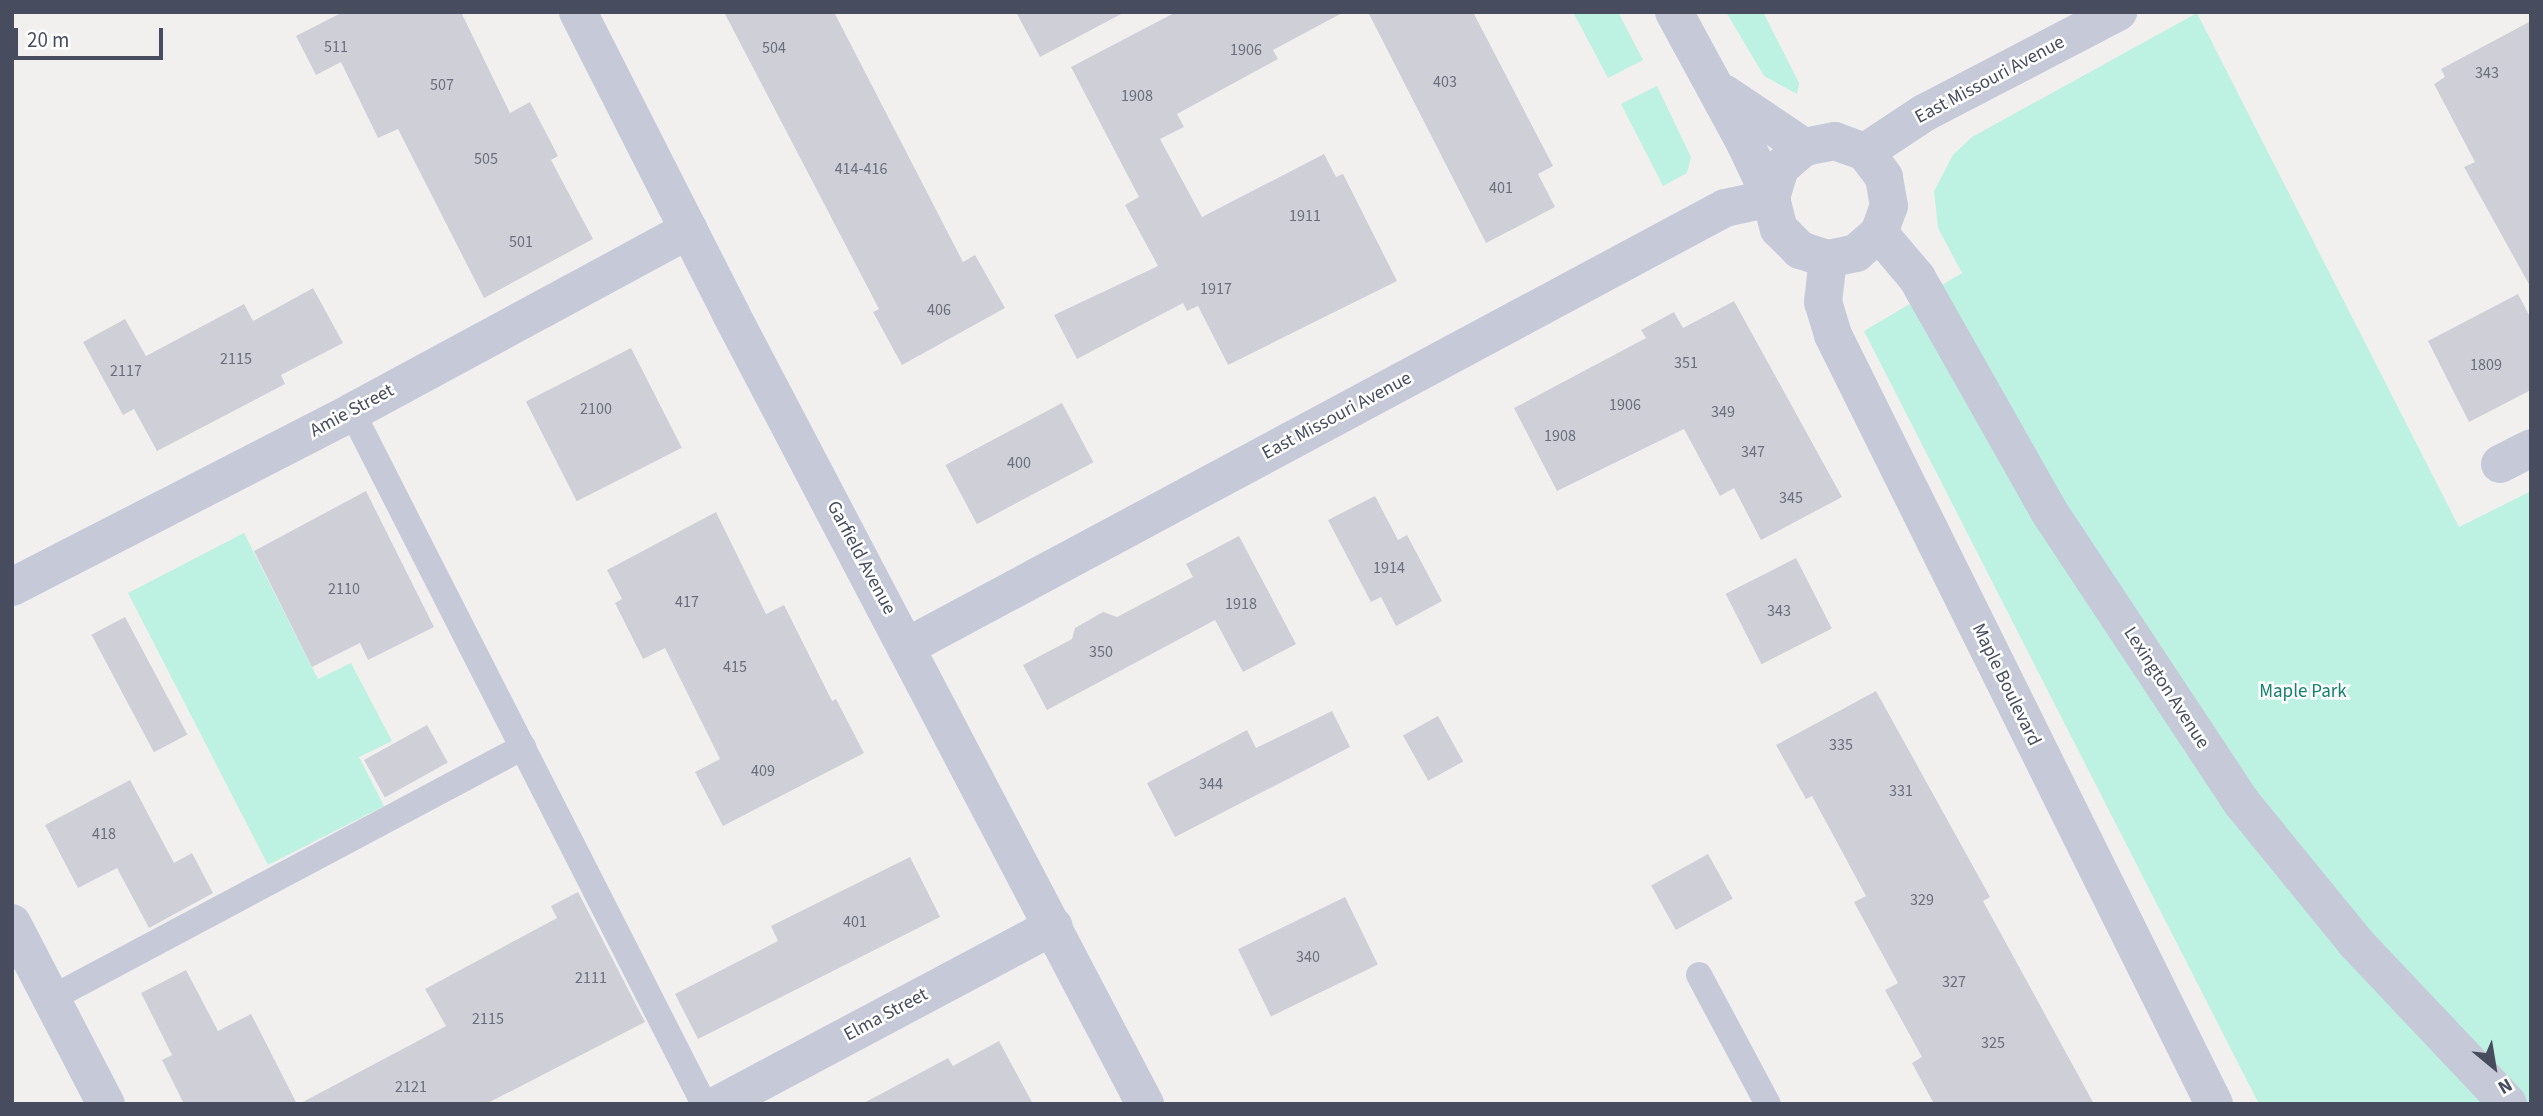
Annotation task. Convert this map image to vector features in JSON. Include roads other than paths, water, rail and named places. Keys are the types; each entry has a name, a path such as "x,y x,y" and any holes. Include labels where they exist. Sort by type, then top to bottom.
{"street":[{"name":"Garfield Avenue","path":"578,12 1145,1104"},
{"path":"1674,12 1715,86 1771,198 1779,229 1800,250 1828,259 1857,253 1879,233 1889,206 1884,177 1865,152 1835,141 1804,147 1780,168 1771,198"},
{"name":"East Missouri Avenue","path":"1865,152 1924,113 2118,12"},
{"path":"1715,86 1804,147"},
{"name":"East Missouri Avenue","path":"908,646 1725,208 1771,198"},
{"name":"Amie Street","path":"12,586 352,412 689,230"},
{"name":"Lexington Avenue","path":"1879,233 1917,278 2048,510 2242,803 2356,943 2508,1104"},
{"name":"Maple Boulevard","path":"1828,259 1823,302 1833,335 2214,1104"},
{"path":"12,923 106,1104"},
{"name":"Elma Street","path":"719,1104 1054,926"}],"lane":[{"path":"352,412 704,1104"},
{"path":"52,998 523,747"},
{"path":"1699,975 1768,1104"}],"park label":[{"name":"Maple Park","path":"2303,692"}]}
